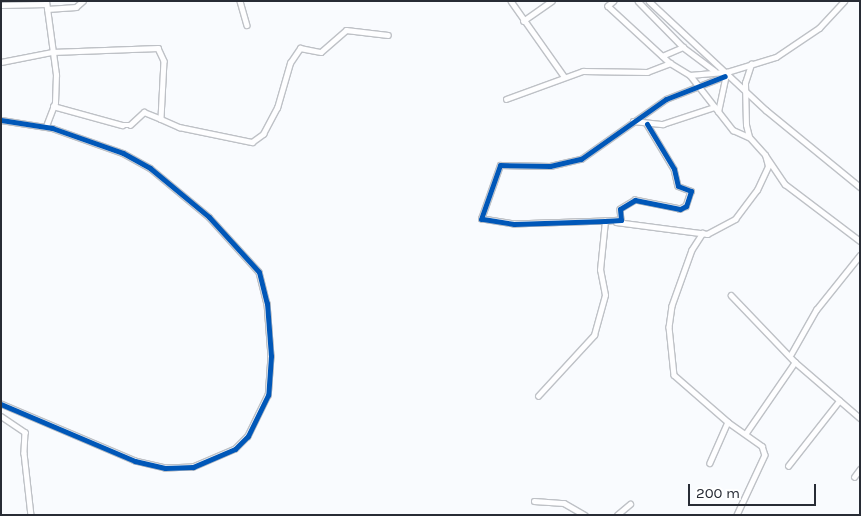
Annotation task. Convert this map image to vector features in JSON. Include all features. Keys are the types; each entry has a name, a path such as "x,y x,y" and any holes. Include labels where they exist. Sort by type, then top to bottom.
{"street":[{"path":"1,4 76,7 83,1"},
{"path":"240,1 247,25"},
{"path":"511,1 523,21 564,76"},
{"path":"523,21 552,1"},
{"path":"602,1 670,63 690,75 733,130 749,137 765,155 785,184 860,241"},
{"path":"608,6 614,1"},
{"path":"638,1 683,47 715,71 725,74"},
{"path":"649,1 745,92 831,167 860,187"},
{"path":"647,124 674,169 678,186 691,191 686,206 680,209 635,200 620,209 621,220 606,221 514,224 486,221 480,216 500,165 531,168 576,161 633,121 696,85 788,50 825,22 844,1"},
{"path":"46,126 53,106 56,75 47,5"},
{"path":"53,106 122,125 130,125 144,112 198,132 255,142 263,134 279,104 290,63 298,50 306,46 321,52 346,30 388,35"},
{"path":"662,56 683,47"},
{"path":"1,62 52,52 160,49 164,61 161,119"},
{"path":"506,99 564,76 598,68 647,72 670,63"},
{"path":"749,137 745,92 750,64"},
{"path":"690,75 715,71"},
{"path":"718,112 725,74"},
{"path":"633,121 647,124 666,123 714,107"},
{"path":"1,120 46,126 97,142 150,168 239,246 256,267 264,287 271,356 268,395 258,420 239,446 202,465 175,469 135,461 1,404"},
{"path":"606,221 703,233 727,225 747,204 767,171 765,155"},
{"path":"538,396 594,335 605,295 600,270 606,221"},
{"path":"703,233 692,250 672,306 672,368 679,381 728,422 762,446 765,455 737,515"},
{"path":"791,354 816,310 860,254"},
{"path":"731,295 791,354 795,362 860,418"},
{"path":"746,433 795,362"},
{"path":"788,466 840,401"},
{"path":"1,416 25,432 24,453 31,515"},
{"path":"710,463 728,422"},
{"path":"854,477 860,470"},
{"path":"534,501 564,503 585,515"},
{"path":"617,515 630,504"}],"cycle path":[{"path":"647,124 674,169 678,186 691,191 686,206 680,209 635,200 620,209 621,220 514,224 481,219 500,165 550,166 581,159 666,99 725,76"},
{"path":"1,120 52,128 123,153 150,168 209,217 259,272 267,303 271,356 268,395 248,436 235,449 193,467 165,468 135,461 1,404"}]}
